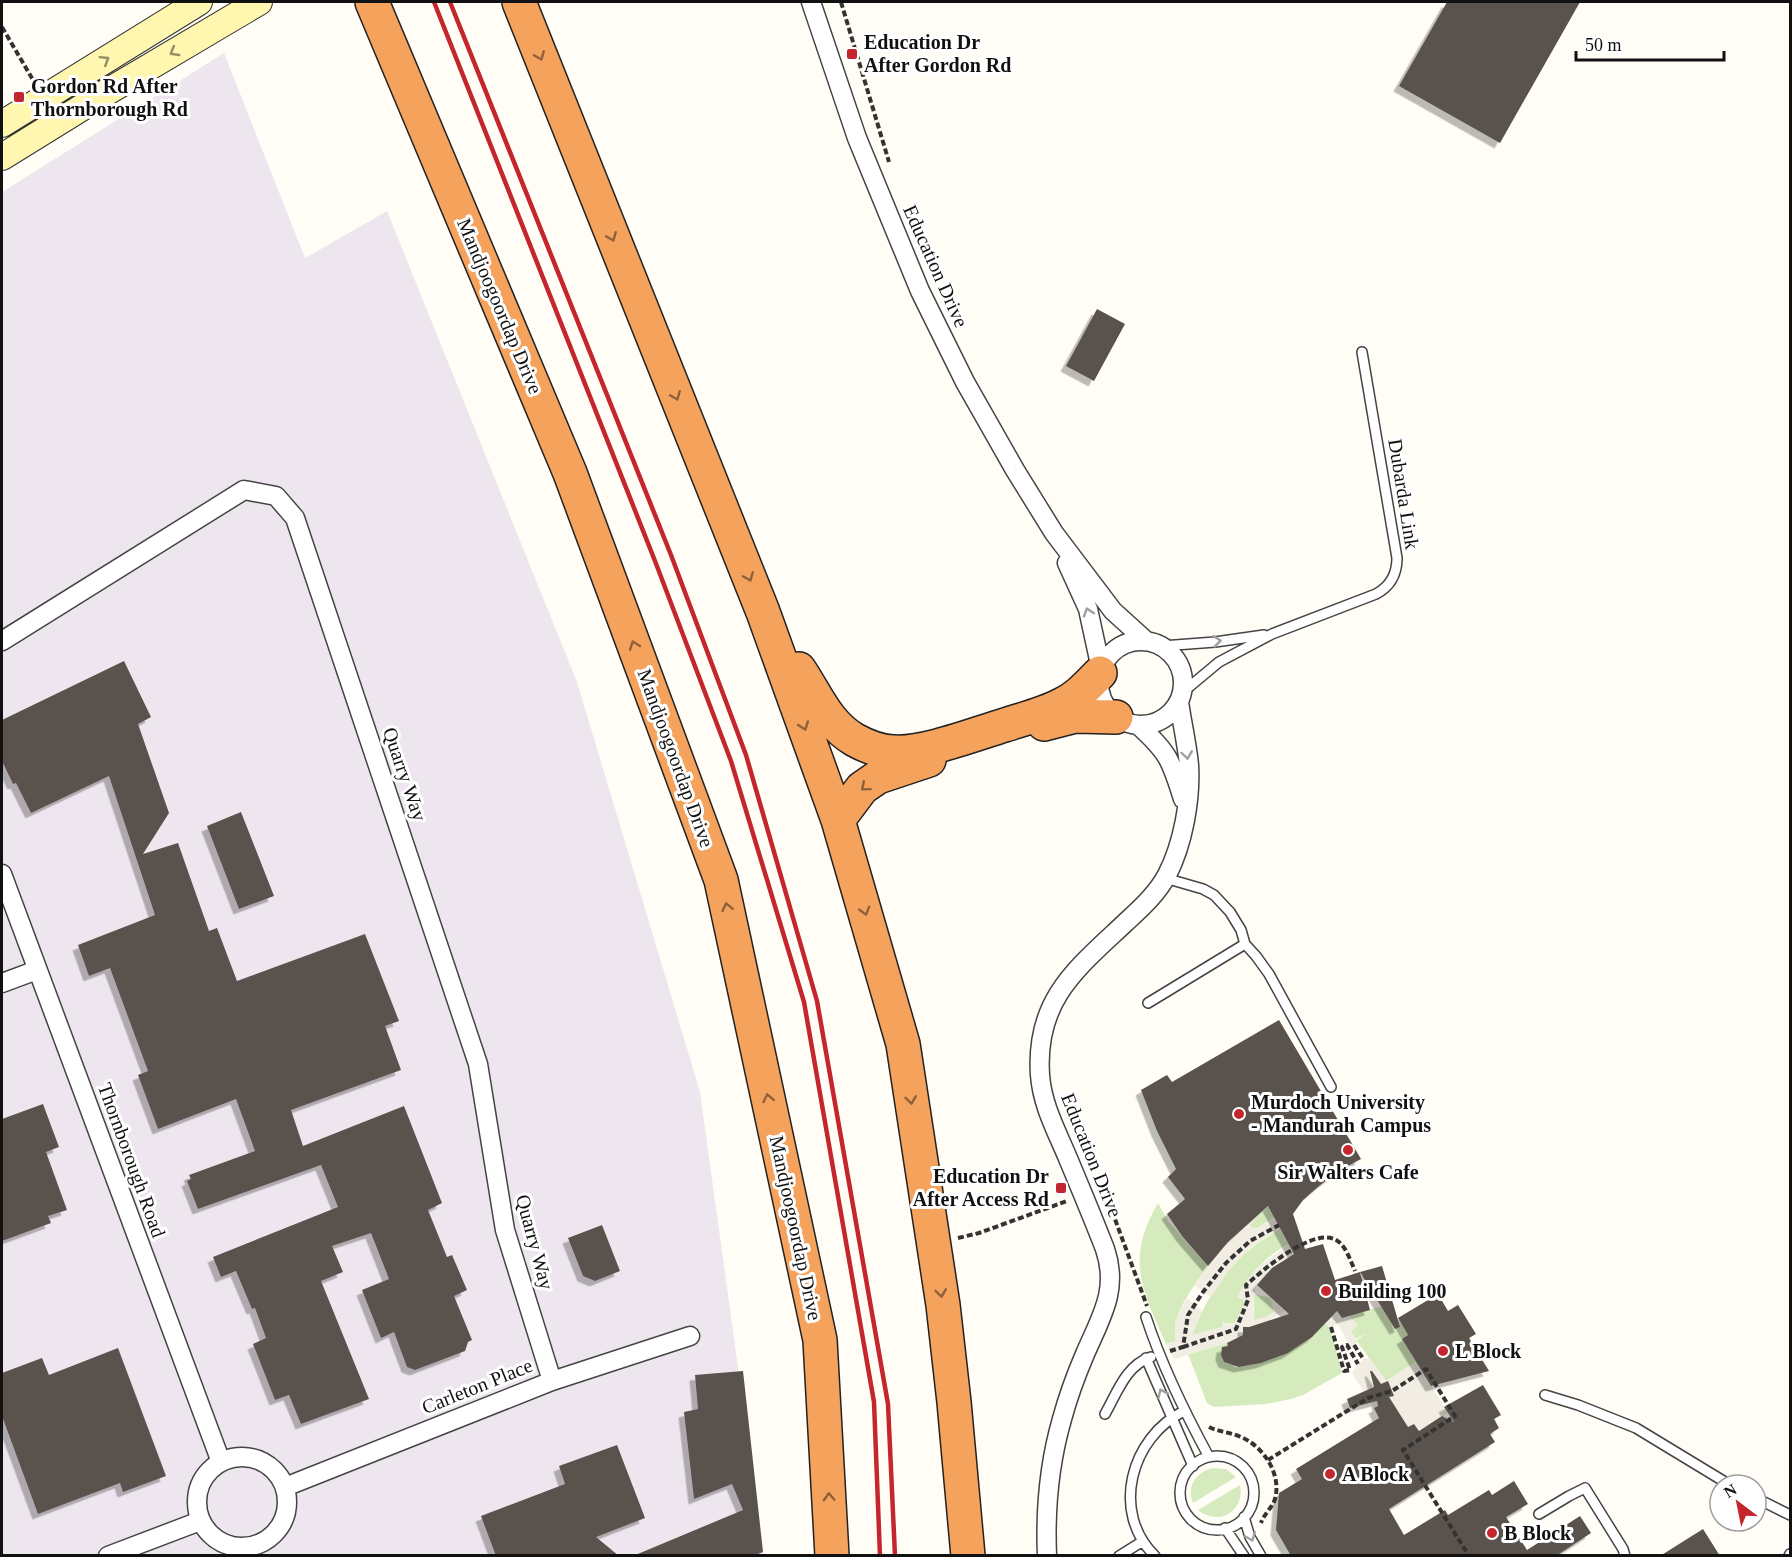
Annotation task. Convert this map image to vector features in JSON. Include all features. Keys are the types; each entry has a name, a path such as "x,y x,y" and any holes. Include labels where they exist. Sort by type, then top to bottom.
{"highway":[{"name":"Mandjoogoordap Drive","path":"372,2 570,473 721,879 820,1340 832,1556"},
{"path":"519,2 763,612 838,820 903,1044 943,1305 968,1556"},
{"path":"763,612 822,707 838,727 856,741 893,752 923,749 1047,711 1082,691 1100,671"},
{"path":"838,820 862,788 878,777 1056,720 1075,716 1127,721"}],"main road":[{"path":"2,124 199,2"},
{"path":"2,157 259,2"}],"street":[{"name":"Education Drive","path":"811,2 857,138 920,291 981,412 1054,533 1113,611 1124,623 1154,643"},
{"name":"Quarry Way","path":"2,641 244,490 276,496 295,518 478,1064 505,1230 552,1381"},
{"name":"Education Drive","path":"1054,533 1088,609 1100,671"},
{"path":"1131,641 1154,643 1173,654 1180,666 1184,678 1181,697 1172,712 1162,720 1150,724 1127,721 1107,709 1101,698 1098,685 1100,671 1108,657 1118,647 1131,641"},
{"name":"Education Drive","path":"1047,1556 1048,1483 1052,1456 1072,1387 1105,1311 1110,1284 1109,1264 1105,1249 1044,1104 1040,1074 1042,1037 1052,1005 1070,975 1142,907 1166,878 1178,848 1189,780 1181,697"},
{"name":"Education Drive","path":"1127,721 1156,741 1170,759 1186,809"},
{"name":"Thornborough Road","path":"2,874 221,1462"},
{"path":"2,983 37,970"},
{"name":"Carleton Place","path":"285,1487 552,1381 690,1336"},
{"path":"239,1456 258,1460 274,1471 285,1487 287,1505 282,1522 257,1550 223,1544 209,1534 200,1521 196,1498 204,1477 221,1462 239,1456"},
{"path":"108,1556 200,1521"}],"lane":[{"name":"Dubarda Link","path":"1181,697 1219,662 1272,634 1376,594 1386,588 1394,576 1397,558 1362,352"},
{"name":"Dubarda Link","path":"1154,643 1215,642 1272,634"},
{"path":"1166,878 1197,887 1214,895 1230,912 1241,930 1245,944 1269,974 1331,1087"},
{"path":"1148,1003 1245,944"},
{"path":"1149,1316 1164,1351 1184,1412 1209,1457"},
{"path":"1105,1414 1130,1369 1146,1358 1164,1351"},
{"path":"1146,1358 1192,1466"},
{"path":"1545,1395 1636,1428 1710,1473"},
{"path":"1155,1556 1143,1541 1135,1525 1130,1489 1133,1471 1149,1439 1173,1417 1184,1412"},
{"path":"1220,1456 1242,1465 1253,1481 1255,1498 1244,1517 1225,1528 1205,1527 1195,1523 1184,1509 1181,1500 1183,1480 1192,1466 1209,1457 1220,1456"},
{"path":"1539,1514 1585,1488 1623,1549 1625,1556"},
{"path":"1768,1504 1791,1515"},
{"path":"1244,1517 1250,1538 1261,1556"},
{"path":"1225,1528 1244,1556"},
{"path":"1119,1556 1143,1541"}],"path":[{"path":"841,2 890,164"},
{"path":"2,27 42,99"},
{"path":"933,1245 979,1233 1068,1201"},
{"path":"1111,1208 1149,1316"},
{"path":"1183,1347 1188,1315 1203,1292 1226,1263 1250,1241 1279,1225"},
{"path":"1164,1351 1236,1329 1248,1300 1246,1285 1268,1265 1299,1247 1323,1237 1333,1238 1344,1248 1355,1271"},
{"path":"1331,1327 1344,1371 1350,1370 1342,1347 1347,1345 1358,1364"},
{"path":"1354,1345 1364,1360"},
{"path":"1268,1460 1368,1398 1392,1391 1425,1369 1455,1416 1403,1450 1468,1556"},
{"path":"1204,1418 1209,1427 1238,1435 1249,1441 1268,1460 1277,1483 1276,1497 1263,1517 1260,1528"}],"shaded area":[{"path":"224,53 305,258 387,211 577,682 700,1092 764,1555 2,1556 2,192"},
{"path":"1280,1214 1280,1229 1242,1256 1211,1297 1195,1286 1228,1242 1249,1225 1257,1228"},
{"path":"1289,1244 1294,1254 1279,1263 1280,1266 1272,1273 1269,1270 1256,1285 1254,1320 1274,1312 1271,1298 1285,1311 1267,1321 1243,1328 1243,1335 1227,1343 1174,1359 1166,1344 1176,1341 1175,1322 1187,1298 1202,1311 1192,1335 1222,1327 1223,1321 1228,1325 1235,1323 1246,1301 1238,1297 1248,1279 1261,1265"},
{"path":"1334,1306 1341,1318 1349,1316 1358,1325 1351,1332 1358,1342 1350,1347 1338,1324 1328,1327 1325,1323"},
{"path":"1369,1357 1386,1381 1416,1362 1448,1413 1419,1431 1414,1424 1408,1427 1390,1399 1374,1408 1352,1373 1358,1364"}],"green space":[{"path":"1158,1203 1168,1221 1208,1266 1184,1301 1175,1331 1176,1341 1166,1344 1144,1290 1140,1258 1142,1241"},
{"path":"1269,1206 1280,1214 1257,1228 1249,1225"},
{"path":"1280,1229 1289,1244 1259,1266 1247,1281 1238,1297 1246,1301 1235,1323 1192,1335 1216,1287 1233,1265 1259,1242"},
{"path":"1254,1294 1271,1298 1274,1312 1254,1320"},
{"path":"1393,1303 1397,1318 1408,1335 1402,1339 1416,1362 1386,1381 1356,1340 1367,1333 1355,1339 1351,1332 1354,1321 1349,1316"},
{"path":"1325,1323 1330,1327 1342,1373 1303,1395 1291,1399 1266,1404 1214,1407 1207,1403 1188,1354 1227,1343 1228,1346 1222,1347 1221,1354 1224,1362 1233,1364 1234,1368 1249,1365 1295,1349"},
{"path":"1213,1468 1226,1469 1236,1477 1193,1503 1191,1491 1194,1481 1197,1476"},
{"path":"1240,1485 1238,1502 1229,1514 1214,1517 1198,1510"}],"building":[{"path":"1447,2 1580,2 1500,143 1399,86"},
{"path":"1097,309 1125,324 1094,381 1066,366"},
{"path":"124,661 151,717 138,724 169,813 143,854 178,843 209,931 217,928 237,981 365,934 399,1021 385,1026 401,1070 291,1110 303,1146 404,1106 442,1203 428,1210 447,1257 452,1255 467,1290 454,1296 472,1340 468,1342 465,1351 415,1370 407,1367 394,1332 381,1338 362,1290 389,1279 371,1233 332,1246 343,1272 321,1281 369,1399 301,1424 289,1395 275,1400 253,1344 266,1338 255,1308 252,1309 236,1271 221,1277 213,1257 338,1207 321,1165 198,1209 187,1181 191,1179 189,1175 255,1151 236,1099 158,1129 138,1075 148,1071 110,968 89,976 78,945 155,915 109,776 31,813 2,761 2,720"},
{"path":"241,812 274,896 239,909 207,826"},
{"path":"1279,1020 1361,1159 1337,1172 1319,1186 1303,1200 1293,1214 1305,1249 1323,1244 1335,1280 1360,1272 1370,1310 1342,1318 1337,1311 1312,1337 1288,1353 1261,1363 1239,1367 1224,1362 1221,1355 1222,1347 1228,1346 1227,1343 1243,1335 1243,1327 1289,1314 1257,1285 1272,1268 1294,1254 1268,1206 1228,1242 1208,1266 1182,1236 1167,1214 1185,1199 1168,1177 1176,1169 1157,1131 1141,1090 1167,1075 1172,1082"},
{"path":"43,1104 59,1147 46,1152 67,1210 48,1216 51,1223 2,1241 2,1119"},
{"path":"602,1225 620,1271 595,1281 583,1276 568,1238"},
{"path":"1382,1266 1400,1327 1395,1329 1360,1272"},
{"name":"L Block","path":"1438,1294 1448,1311 1458,1305 1476,1334 1469,1338 1489,1371 1431,1386 1402,1339 1408,1335 1398,1318"},
{"path":"118,1348 166,1476 123,1492 120,1483 38,1514 2,1416 2,1373 42,1358 49,1375"},
{"path":"743,1371 763,1552 753,1556 633,1556 743,1510 732,1484 694,1499 684,1412 698,1409 695,1375"},
{"name":"A Block","path":"1370,1371 1381,1384 1388,1381 1394,1396 1389,1397 1408,1427 1414,1424 1419,1431 1442,1416 1454,1422 1444,1407 1483,1385 1501,1415 1494,1419 1499,1428 1490,1434 1495,1442 1389,1509 1404,1535 1445,1510 1448,1515 1489,1490 1492,1495 1514,1481 1528,1504 1506,1517 1527,1550 1580,1516 1591,1533 1556,1556 1291,1556 1276,1530 1279,1493 1302,1479 1296,1469 1379,1418 1374,1408 1378,1406 1377,1401 1350,1408 1347,1399 1374,1387"},
{"path":"617,1445 645,1518 596,1537 619,1556 496,1556 481,1516 565,1484 559,1466"},
{"path":"1703,1529 1720,1556 1660,1556"}],"railway":[{"path":"434,2 655,561 731,761 804,1002 874,1402 880,1556"},
{"path":"450,2 671,555 746,755 817,1001 888,1404 895,1556"}],"place":[{"name":"Education Dr After Gordon Rd","path":"852,54"},
{"name":"Gordon Rd After Thornborough Rd","path":"19,97"},
{"name":"Murdoch University - Mandurah Campus","path":"1239,1114"},
{"name":"Sir Walters Cafe","path":"1348,1150"},
{"name":"Education Dr After Access Rd","path":"1061,1188"},
{"name":"Building 100","path":"1326,1291"},
{"name":"L Block","path":"1443,1351"},
{"name":"A Block","path":"1330,1474"},
{"name":"B Block","path":"1492,1533"}]}
